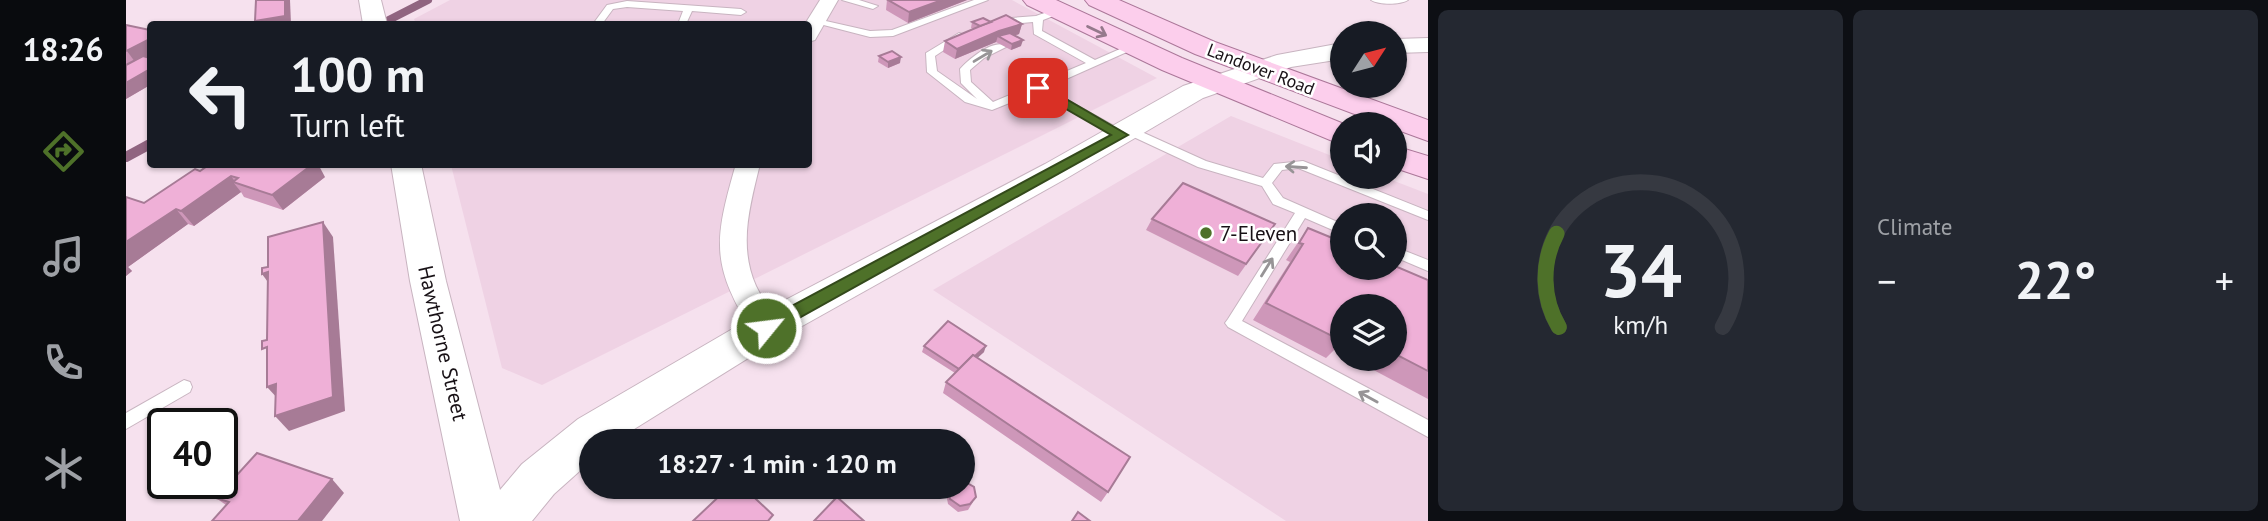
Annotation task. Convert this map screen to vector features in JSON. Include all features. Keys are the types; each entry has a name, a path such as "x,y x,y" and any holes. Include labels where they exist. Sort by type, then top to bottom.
{"main road":[{"name":"Landover Road","path":"1098,0 1259,69 1428,131"},
{"name":"Landover Road","path":"1044,10 1330,130"},
{"path":"1407,160 1428,168"}],"street":[{"path":"813,29 829,0"},
{"path":"1407,46 1428,45"},
{"path":"503,521 538,479 593,432 646,397 766,328 1125,132 1193,92 1297,57 1330,53"},
{"name":"Hawthorne Street","path":"406,168 430,293 484,521"},
{"path":"747,168 732,237 733,268 745,298 766,328"}],"lane":[{"path":"847,0 873,6"},
{"path":"813,29 893,33 982,0"},
{"path":"1376,0 1403,0"},
{"path":"600,21 610,7 616,5 741,12"},
{"path":"683,21 689,8"},
{"path":"1044,10 1001,20 952,39 930,55 932,72 968,100 992,107 1133,47"},
{"path":"1025,37 1037,32 1044,10"},
{"path":"1037,32 1095,64"},
{"path":"992,107 966,83 965,69 980,56 1003,46"},
{"path":"1038,88 1125,132 1202,164 1266,183 1278,201 1330,224"},
{"path":"1266,183 1278,167 1298,164 1428,216"},
{"path":"1302,212 1233,323 1428,429"},
{"path":"1407,257 1428,266"},
{"path":"126,422 184,387"}],"shaded area":[{"path":"450,0 1012,0 1157,78 542,385 502,368 452,168 812,168 812,21 414,19"},
{"path":"1231,116 1330,155 1330,189 1407,189 1407,186 1428,194 1428,521 1286,521 933,290"}],"building":[{"path":"256,0 285,0 285,16 255,21"},
{"path":"888,0 942,0 909,12"},
{"path":"1006,15 1022,24 957,49 945,41"},
{"path":"983,18 991,22 980,26 972,22"},
{"path":"126,25 147,29 147,40 126,51"},
{"path":"1010,33 1023,40 1012,44 998,36"},
{"path":"892,51 901,57 888,62 879,56"},
{"path":"143,56 147,57 147,71 126,83 126,65"},
{"path":"204,168 308,168 272,195 233,182 238,178 231,176 181,211 176,209 126,242 126,197 144,203 195,169 200,171"},
{"name":"7-Eleven","path":"1183,183 1275,224 1246,264 1152,219"},
{"path":"323,222 333,397 275,416 276,384 267,387 267,347 262,349 262,341 267,340 268,272 262,274 262,268 268,267 268,237"},
{"path":"1308,228 1330,237 1330,280 1407,280 1407,271 1428,280 1428,371 1407,360 1407,294 1330,294 1330,335 1266,303 1303,244 1299,243"},
{"path":"948,321 986,346 959,369 924,346"},
{"path":"973,355 1130,457 1108,492 946,382"},
{"path":"257,453 332,479 298,521 212,521 229,502 219,499 238,499 238,474"},
{"path":"716,499 756,499 773,515 768,521 693,521"},
{"path":"835,499 839,499 864,521 814,521"},
{"path":"950,499 974,499 970,504 960,506"},
{"path":"1078,512 1090,521 1072,521"}],"waterway":[{"path":"387,21 428,0"},
{"path":"126,157 147,146"}],"place":[{"name":"7-Eleven","path":"1206,233"}],"route":[{"path":"766,328 1121,135 1038,88"}]}
